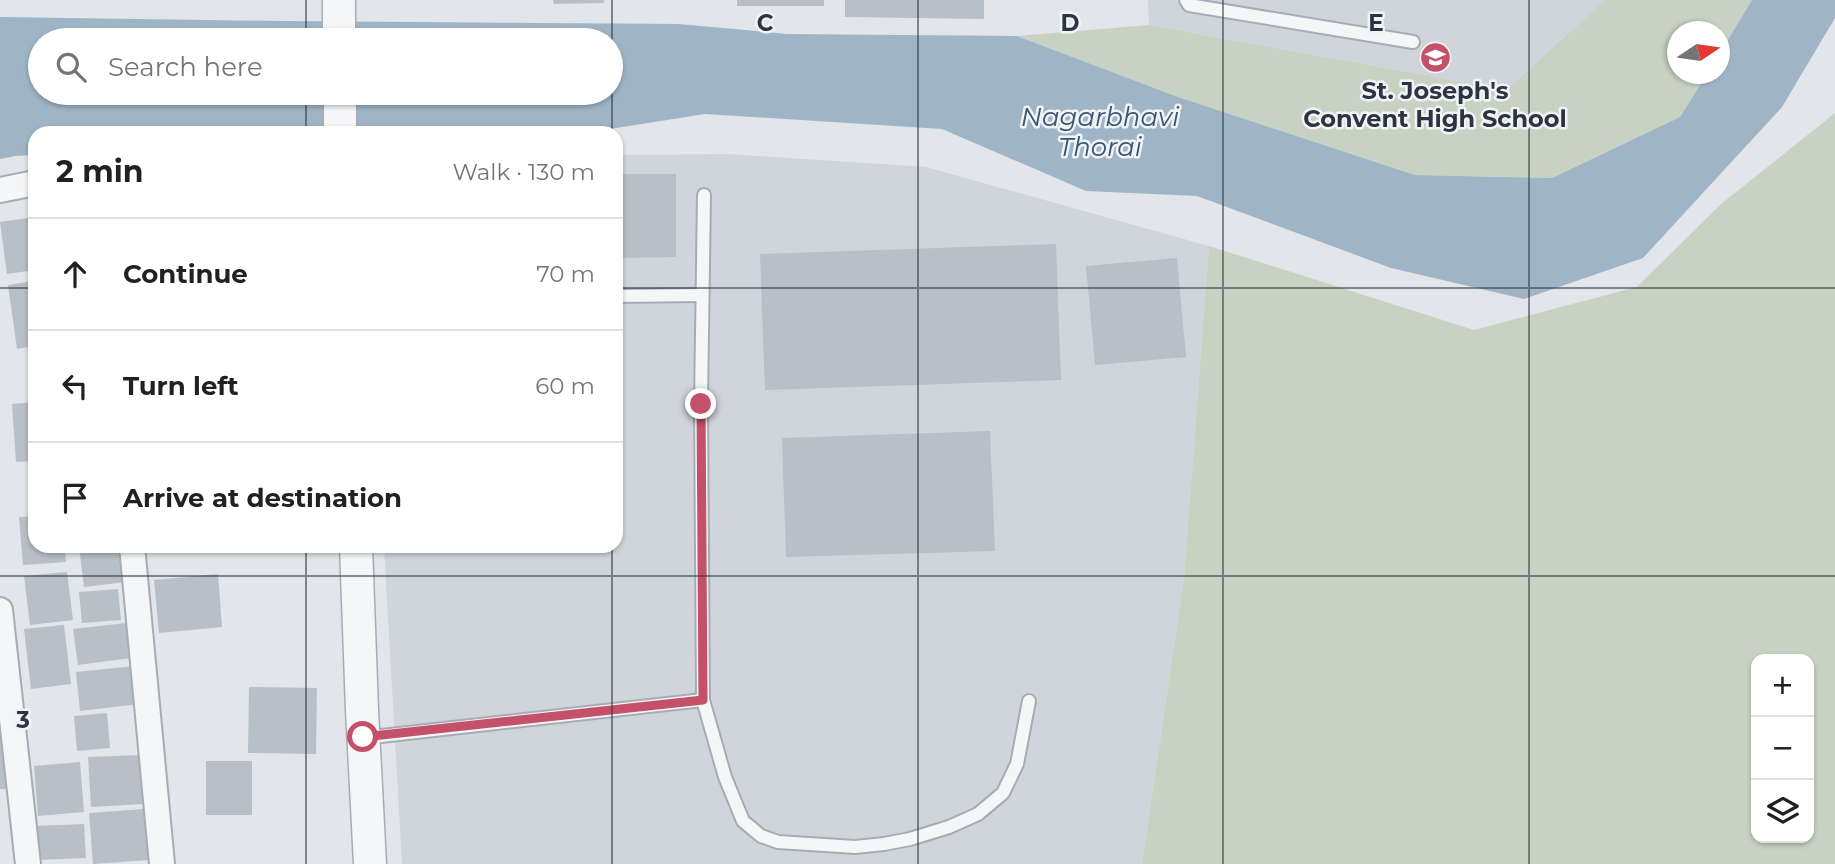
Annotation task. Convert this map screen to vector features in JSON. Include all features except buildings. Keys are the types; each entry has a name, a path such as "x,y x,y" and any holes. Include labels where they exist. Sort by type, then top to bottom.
{"street":[{"path":"340,105 340,126"},
{"path":"0,190 28,184"},
{"path":"133,553 162,864"},
{"path":"356,553 370,864"},
{"path":"0,610 28,864"}],"lane":[{"path":"1186,0 1189,5 1413,42"},
{"path":"704,195 701,404 703,700 725,777 743,821 761,836 778,842 855,847 910,839 949,827 978,814 1003,793 1017,764 1029,701"},
{"path":"623,296 702,295"},
{"path":"363,737 703,700"}],"shaded area":[{"name":"St. Joseph's Convent High School","path":"1148,0 1605,0 1506,90 1149,25"},
{"path":"727,154 926,167 1209,246 1184,578 1142,864 402,864 384,553 623,553 623,155"}],"green space":[{"path":"1605,0 1752,0 1730,36 1730,21 1667,21 1667,84 1701,84 1680,117 1552,178 1415,175 1178,97 1017,36 1149,25 1506,90"},
{"path":"1835,113 1835,864 1142,864 1184,578 1209,246 1474,330 1637,287 1721,204"}],"water":[{"name":"Nagarbhavi Thorai","path":"1752,0 1835,0 1835,18 1782,107 1643,258 1524,299 1391,268 1197,196 1086,191 942,129 705,114 623,127 28,126 28,155 0,159 0,17 679,24 787,34 1017,36 1178,97 1415,175 1552,178 1680,117 1701,84 1730,84 1730,36"}],"place":[{"name":"St. Joseph's Convent High School","path":"1435,57"}],"route":[{"path":"363,737 703,700 701,404"}]}
